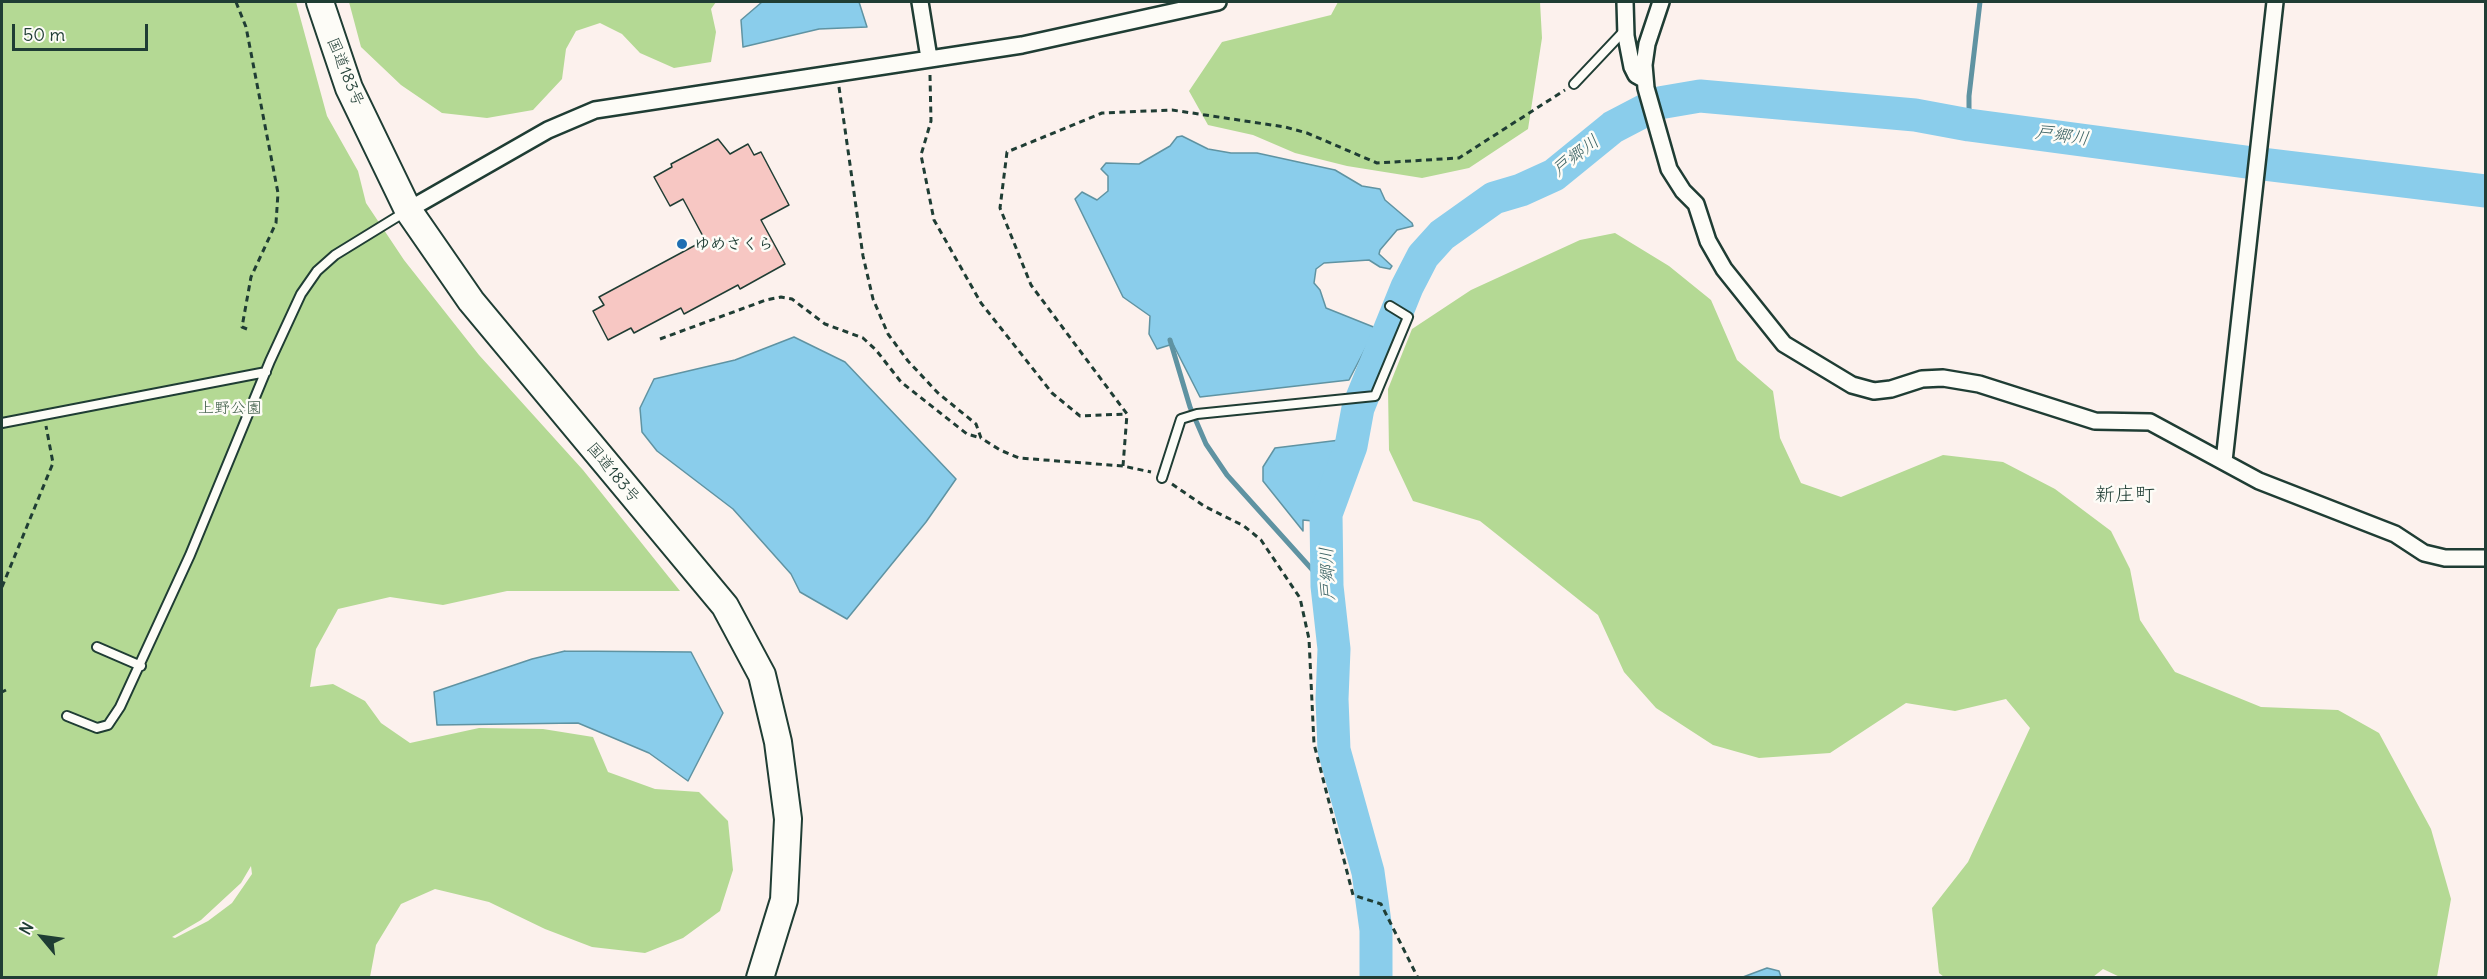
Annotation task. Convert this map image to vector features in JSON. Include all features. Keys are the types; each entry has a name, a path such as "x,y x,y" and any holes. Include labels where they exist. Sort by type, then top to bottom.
{"highway":[{"name":"国道183号","path":"320,2 350,88 408,210 471,301 725,606 762,675 778,742 788,819 784,900 760,978"}],"street":[{"path":"920,2 929,58"},
{"path":"408,210 548,130 595,110 1023,45 1218,2"},
{"path":"1625,2 1626,29 1632,67 1636,75 1645,80"},
{"path":"1661,2 1647,44 1645,80 1669,169 1683,191 1696,204 1708,241 1724,269 1784,344 1852,385 1874,391 1891,390 1923,379 1943,378 1979,384 2095,421 2150,422 2259,481 2395,534 2424,553 2445,558 2486,558"},
{"path":"2224,461 2275,2"}],"lane":[{"path":"1574,84 1626,29"},
{"path":"67,716 97,728 108,725 141,666 301,294 317,271 352,243 408,210"},
{"path":"1162,478 1174,436 1181,419 1186,417 1375,396 1408,317 1390,306"},
{"path":"2,423 266,372"},
{"path":"97,647 141,666"}],"path":[{"path":"236,2 246,27 278,202 271,237 251,277 242,327 247,329"},
{"path":"929,58 931,121 921,155 934,220 981,303 1052,393 1080,416 1127,414"},
{"path":"837,72 863,256 873,299 888,334 908,361 938,393 976,424 981,438"},
{"path":"1123,466 1127,414 1031,285 1000,208 1007,152 1102,112 1172,110 1286,127 1307,133 1377,163 1459,158 1574,84"},
{"path":"660,339 766,300 782,297 792,299 825,324 863,338 876,350 901,382 967,434 981,438 1019,458 1123,466 1151,472 1204,506 1244,526 1262,540 1300,598 1309,639 1314,744 1353,896 1381,903 1418,978"},
{"path":"2,587 53,463 44,415"}],"green space":[{"name":"上野公園","path":"2,2 296,2 327,116 358,171 366,203 404,260 479,355 583,470 680,591 507,591 443,605 390,597 338,609 316,649 310,687 333,684 365,701 381,723 410,743 479,728 543,729 593,737 608,772 655,789 699,792 728,821 733,870 720,911 683,938 645,953 592,947 545,929 489,902 435,889 401,904 376,945 370,977 2,978","holes":["251,866 252,874 232,903 208,921 175,938 172,937 201,920 241,883"]},
{"path":"349,2 716,2 711,9 716,32 711,62 674,68 640,53 622,34 600,23 576,31 566,49 562,79 533,110 487,118 442,113 401,85 361,47"},
{"path":"1338,2 1540,2 1542,38 1528,129 1469,168 1422,178 1347,166 1295,153 1253,135 1208,125 1189,91 1222,42 1331,15"},
{"path":"1615,233 1669,266 1711,300 1737,360 1773,391 1780,438 1801,483 1841,497 1943,455 2003,462 2055,489 2111,531 2130,569 2140,620 2175,672 2261,707 2338,710 2379,733 2431,829 2451,899 2437,977 2122,978 2103,969 2093,977 1944,977 1939,973 1932,908 1968,862 2030,728 2006,699 1955,711 1906,703 1830,753 1759,758 1713,745 1656,708 1624,672 1598,615 1480,521 1413,501 1389,450 1388,389 1412,329 1471,290 1580,240"}],"water":[{"path":"762,2 859,2 867,27 819,29 743,47 741,20"},
{"path":"1182,136 1208,149 1231,153 1257,153 1335,170 1362,186 1380,189 1385,200 1412,223 1413,226 1397,230 1380,250 1379,254 1392,266 1390,269 1380,267 1369,260 1324,263 1316,269 1314,283 1320,290 1326,308 1376,328 1349,380 1200,397 1173,344 1157,349 1149,334 1150,316 1123,297 1075,199 1082,192 1097,200 1108,191 1108,176 1101,169 1106,163 1139,164 1170,146 1177,137"},
{"path":"794,337 845,362 956,479 926,522 847,619 800,592 791,574 733,509 657,451 642,432 640,408 654,379 735,360"},
{"path":"1340,440 1319,499 1315,531 1313,521 1303,520 1303,531 1263,481 1263,467 1275,448"},
{"path":"565,651 691,652 723,713 688,781 649,753 578,723 437,725 434,692 532,659"},
{"path":"1767,968 1779,971 1781,977 1743,977"}],"building":[{"path":"718,139 730,154 748,144 754,155 761,152 789,205 761,220 785,264 740,289 738,285 684,314 681,308 634,333 631,328 608,340 593,311 604,305 599,297 705,240 683,199 670,206 654,177 672,167 671,164"}],"waterway":[{"path":"1969,125 1969,96 1980,2"},
{"name":"戸郷川","path":"1376,978 1376,930 1368,872 1334,750 1332,699 1334,649 1327,586 1326,514 1351,446 1358,408 1407,287 1423,256 1442,235 1494,198 1521,190 1554,175 1613,127 1659,103 1700,96 1915,115 1969,125 2246,162 2486,191"},
{"path":"1170,340 1190,407 1206,444 1227,475 1327,586"}],"place":[{"name":"ゆめさくら","path":"682,244"}],"district":[{"name":"新庄町","path":"2125,495"}]}
